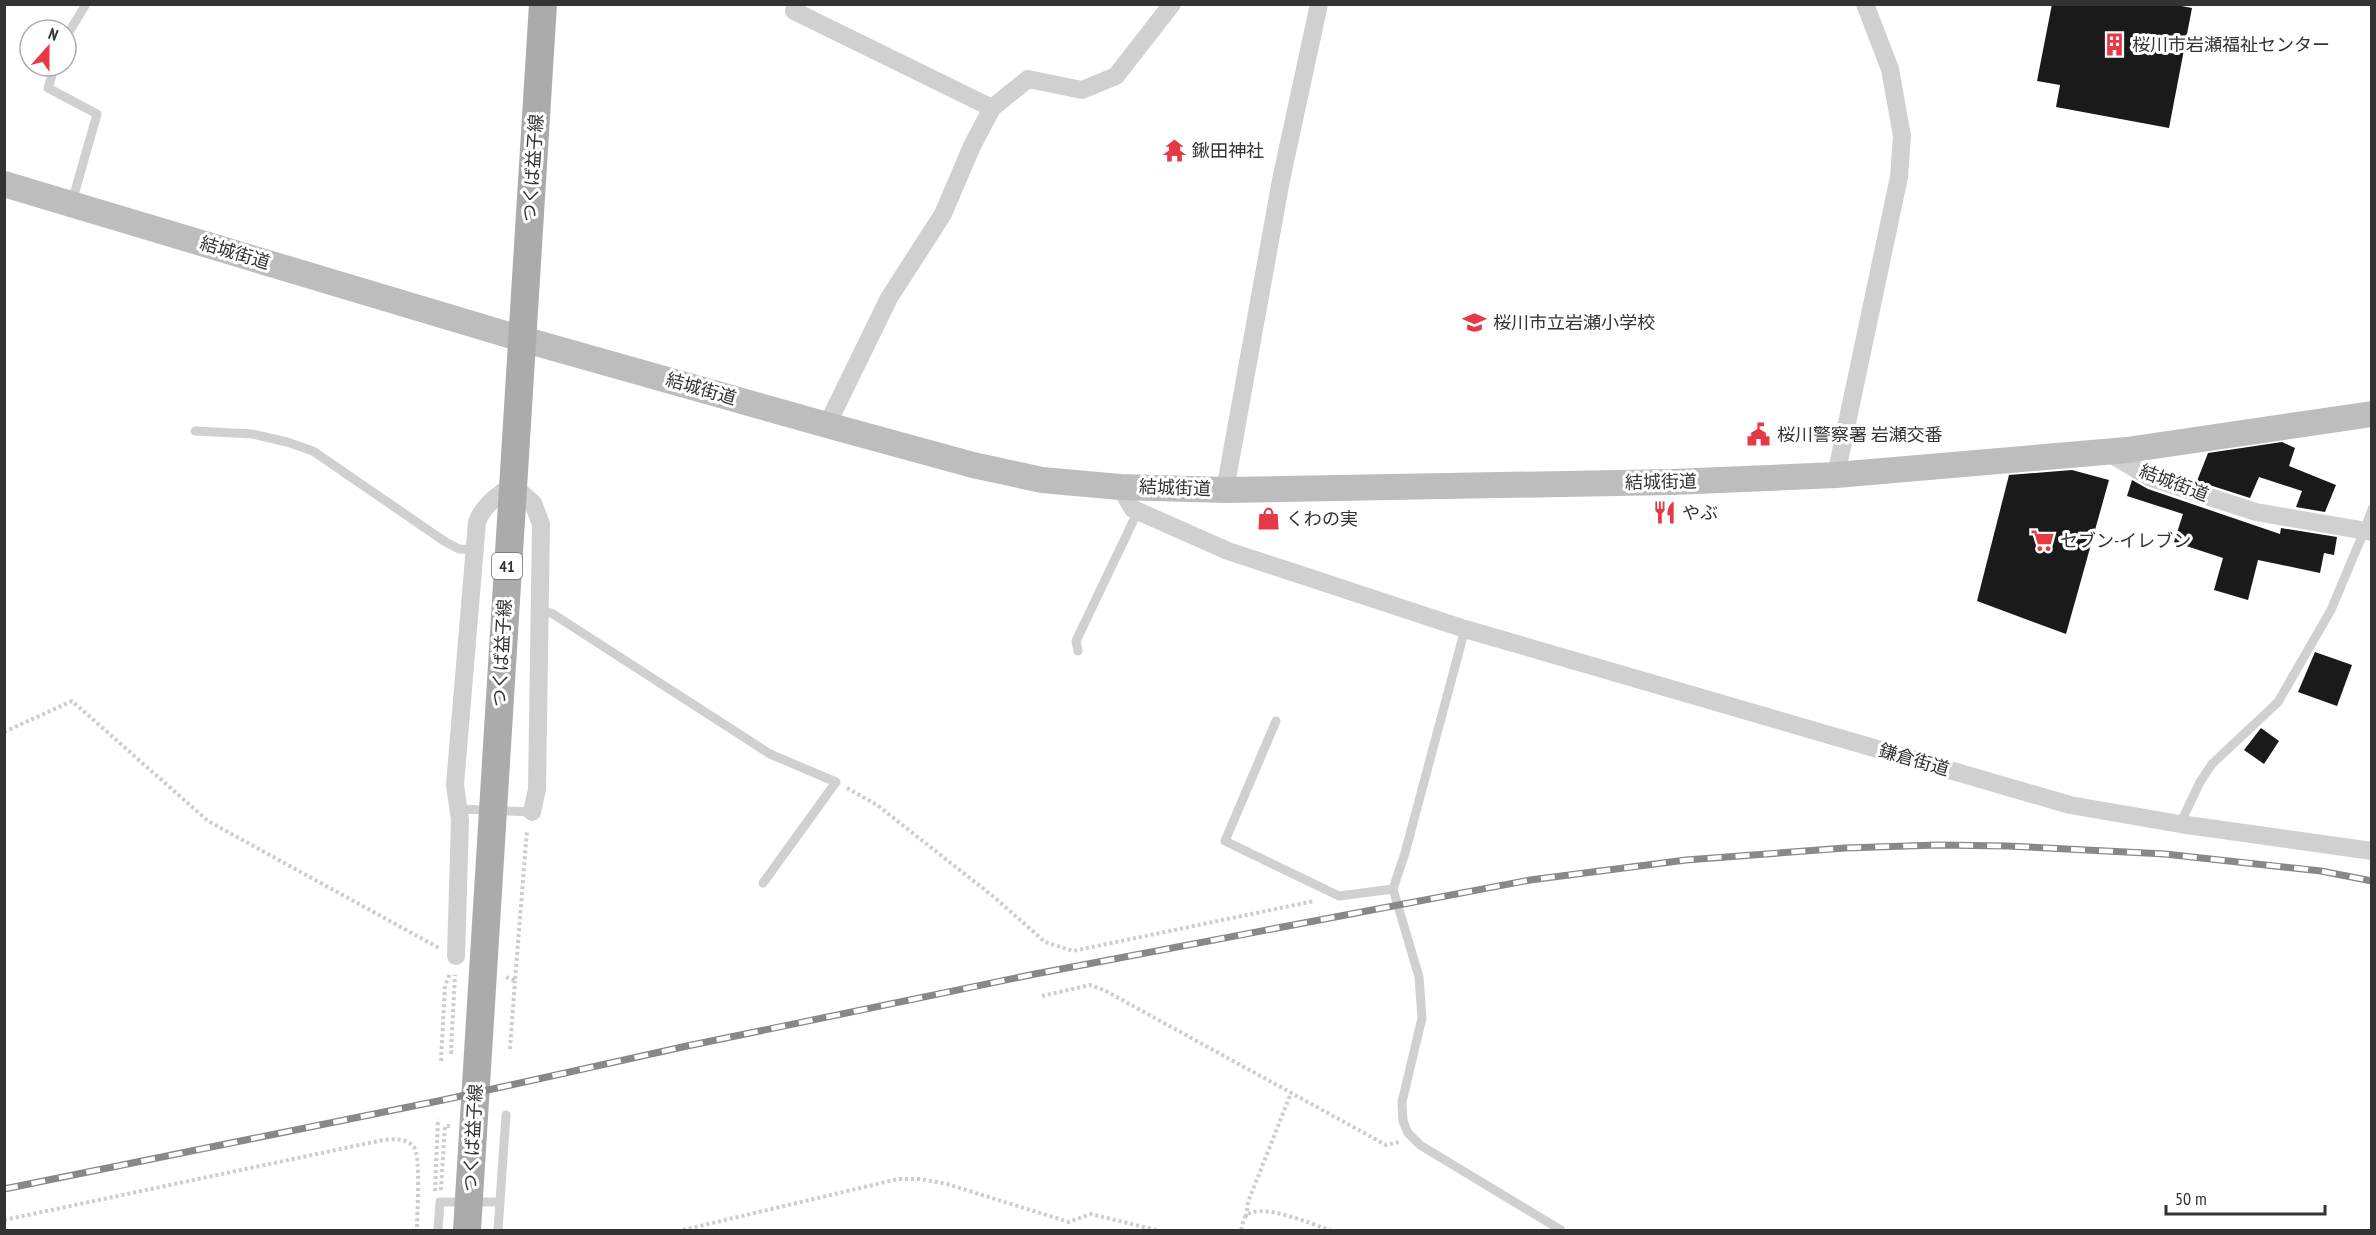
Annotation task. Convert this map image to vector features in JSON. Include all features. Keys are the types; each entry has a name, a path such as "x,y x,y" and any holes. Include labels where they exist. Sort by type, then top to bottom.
{"main road":[{"name":"つくば益子線","path":"467,1230 543,4"}],"street":[{"path":"797,4 794,11 992,108"},
{"path":"827,425 889,298 943,214 972,146 992,108 1028,79 1083,90 1116,76 1172,4"},
{"path":"1225,490 1281,180 1319,4"},
{"path":"1836,475 1899,177 1902,136 1890,69 1865,4"},
{"name":"結城街道","path":"4,184 522,339 973,465 1042,480 1120,487 1225,490 1672,482 1836,475 2107,452 2151,478 2256,512 2368,530"},
{"path":"2107,452 2372,414"},
{"path":"456,956 460,820 455,785 477,522 481,511 512,485 533,503 541,524 537,789 532,812"},
{"path":"1120,487 1133,509 1138,511"},
{"name":"鎌倉街道","path":"1138,511 1228,551 1465,629 2070,805 2180,824 2372,851"}],"lane":[{"path":"78,18 86,4"},
{"path":"51,78 48,88 97,114 71,204"},
{"path":"195,430 252,434 313,451 444,541 459,549 474,550"},
{"path":"2180,824 2200,782 2212,764 2278,702 2331,610 2368,530 2372,509"},
{"path":"1078,651 1076,641 1138,511"},
{"path":"540,609 553,614 770,753 836,782 763,883"},
{"path":"1465,629 1405,853 1393,889 1419,977 1422,1018 1402,1102 1403,1121 1408,1133 1420,1146 1562,1230"},
{"path":"1276,721 1225,841 1339,896 1393,889"},
{"path":"459,809 532,812"},
{"path":"498,1230 506,1115"},
{"path":"438,1230 440,1202 500,1202"}],"path":[{"path":"4,732 72,701 208,821 427,943 456,956 445,986 441,1061"},
{"path":"836,782 877,805 994,897 1046,942 1073,951 1339,896"},
{"path":"510,1049 527,831 532,812"},
{"path":"505,977 515,981"},
{"path":"1042,996 1090,985 1104,990 1386,1145 1398,1143 1408,1133"},
{"path":"455,991 451,1052 457,1052"},
{"path":"1241,1230 1248,1202 1291,1093"},
{"path":"438,1119 435,1192 440,1202"},
{"path":"441,1191 445,1126 450,1125"},
{"path":"4,1220 383,1140 397,1139 409,1142 416,1148 418,1160 417,1230"},
{"path":"683,1230 898,1179 920,1179 979,1192 1069,1222 1091,1214 1156,1230"},
{"path":"1246,1217 1253,1212 1267,1210 1330,1230"}],"building":[{"name":"桜川市岩瀬福祉センター","path":"2052,4 2171,4 2192,8 2169,128 2056,107 2060,85 2037,81"},
{"path":"2282,442 2295,448 2289,466 2336,485 2325,512 2296,507 2302,491 2259,477 2250,498 2197,481 2208,453"},
{"name":"セブン-イレブン","path":"2072,470 2109,480 2066,634 1977,601 2009,475"},
{"path":"2132,480 2148,489 2280,534 2281,528 2337,537 2334,555 2324,553 2320,573 2258,560 2248,600 2214,590 2223,558 2174,542 2183,514 2127,496"},
{"path":"2315,652 2352,665 2337,706 2298,692"},
{"path":"2261,728 2279,741 2264,764 2244,750"}],"railway":[{"path":"4,1189 443,1100 687,1046 1035,974 1530,880 1686,860 1845,848 1938,845 2165,854 2321,871 2372,881"}],"place":[{"name":"桜川市岩瀬福祉センター","path":"2114,45"},
{"name":"鍬田神社","path":"1174,151"},
{"name":"桜川市立岩瀬小学校","path":"1475,323"},
{"name":"桜川警察署 岩瀬交番","path":"1759,435"},
{"name":"やぶ","path":"1664,513"},
{"name":"くわの実","path":"1268,519"},
{"name":"セブン-イレブン","path":"2042,541"}]}
